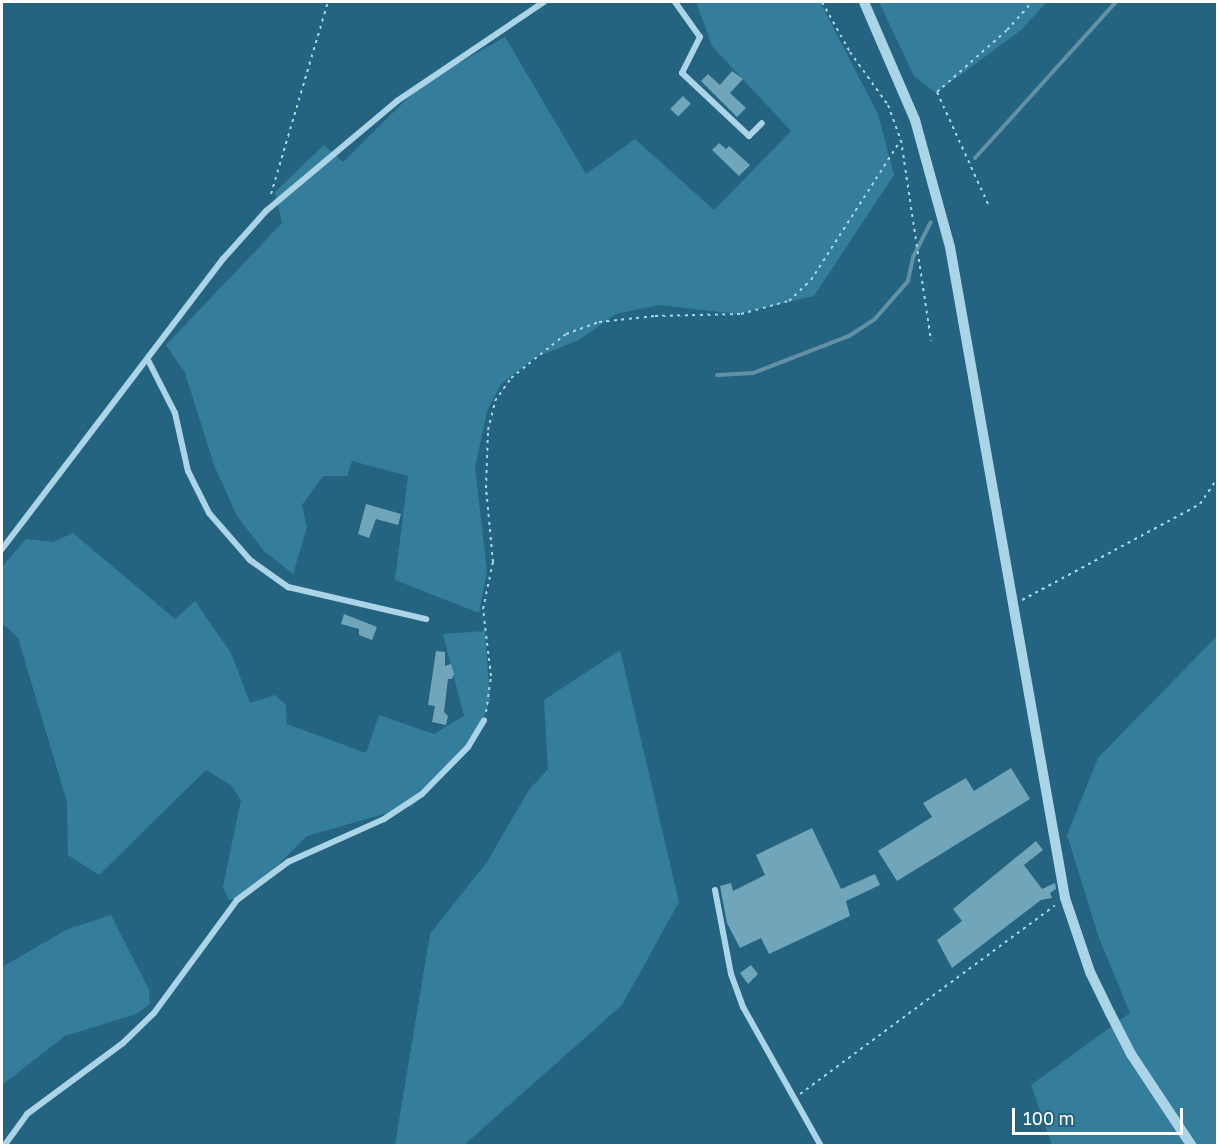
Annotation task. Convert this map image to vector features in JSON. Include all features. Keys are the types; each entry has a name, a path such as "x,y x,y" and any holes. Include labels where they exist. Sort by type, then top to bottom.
{"street":[{"path":"2,549 223,259 266,211 397,101 543,2"},
{"path":"675,2 700,37 682,73 749,136 762,123"},
{"path":"864,2 915,120 950,247 1065,898 1090,972 1110,1013 1131,1054 1192,1146"},
{"path":"148,360 175,413 188,471 209,513 250,560 288,587 426,619"},
{"path":"4,1146 27,1114 123,1043 154,1013 237,900 288,862 384,819 422,794 468,747 484,720"},
{"path":"715,890 731,974 743,1007 821,1146"}],"path":[{"path":"266,211 328,2"},
{"path":"822,2 850,52 888,105 901,140 931,341"},
{"path":"988,204 937,92 1007,30 1032,2"},
{"path":"484,720 491,676 483,609 493,562 486,488 488,430 495,400 511,378 566,334 599,322 655,316 741,314 789,302 811,280 901,140"},
{"path":"1012,605 1200,504 1218,477"},
{"path":"795,1098 1065,898"}],"shaded area":[{"path":"696,2 820,2 878,114 894,175 814,296 738,314 659,305 616,314 579,340 536,357 501,384 487,411 475,468 487,571 479,613 395,580 408,476 352,461 347,476 323,476 302,505 307,527 293,574 264,551 237,516 214,465 185,373 166,345 282,223 275,192 324,145 343,162 422,84 505,37 586,174 635,139 714,210 791,131 712,46"},
{"path":"879,2 1047,2 1021,30 936,93 914,76"},
{"path":"73,533 175,619 195,601 231,653 250,703 275,695 286,705 287,724 366,753 379,715 434,734 464,716 443,634 485,631 490,701 479,728 455,765 412,806 307,836 244,898 229,900 223,887 241,800 231,785 206,770 99,875 68,855 67,802 18,638 2,623 2,567 26,539 53,542"},
{"path":"1217,636 1217,1145 1052,1145 1031,1085 1130,1013 1099,938 1067,835 1098,758"},
{"path":"620,650 679,902 622,1005 464,1145 395,1145 430,934 487,862 529,790 548,769 544,700"},
{"path":"111,915 149,990 150,1004 136,1014 65,1036 2,1085 2,967 68,929"}],"building":[{"path":"732,71 743,79 730,93 746,108 737,117 701,81 708,74 720,85"},
{"path":"683,96 691,104 678,117 670,109"},
{"path":"719,143 726,149 729,146 750,165 739,176 712,150"},
{"path":"366,504 401,514 398,525 376,519 369,538 358,534"},
{"path":"344,614 377,627 372,640 359,635 359,629 341,624"},
{"path":"436,651 445,652 445,666 451,664 454,674 452,679 448,679 444,712 448,716 446,725 432,722 435,706 428,705"},
{"path":"1011,768 1030,799 897,881 878,851 932,817 923,803 966,778 974,791"},
{"path":"812,828 841,889 875,874 880,885 846,901 850,916 769,954 761,938 740,948 727,923 720,886 731,883 733,891 765,875 756,855"},
{"path":"1036,841 1043,850 1024,865 1042,889 1055,883 1056,889 1050,893 1052,898 1041,900 952,968 937,940 962,921 953,909"},
{"path":"751,965 758,974 748,984 740,973"}],"waterway":[{"path":"975,158 1116,2"},
{"path":"717,375 753,373 849,336 874,320 908,281 913,257 931,222"}]}
